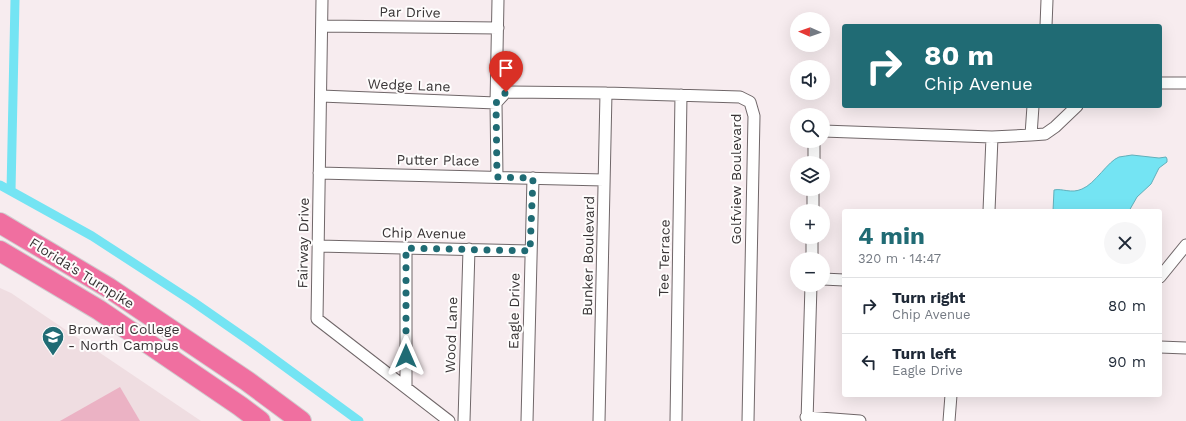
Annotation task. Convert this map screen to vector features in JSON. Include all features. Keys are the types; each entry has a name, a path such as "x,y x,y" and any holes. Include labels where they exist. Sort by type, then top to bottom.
{"highway":[{"name":"Florida's Turnpike","path":"0,223 109,288 248,381 301,421"},
{"name":"Florida's Turnpike","path":"0,251 99,310 260,421"}],"street":[{"name":"Fairway Drive","path":"322,0 317,319 449,421"},
{"path":"497,177 496,103 498,0"},
{"path":"1046,24 1047,0"},
{"name":"Par Drive","path":"322,26 498,28"},
{"path":"1162,83 1186,83"},
{"name":"Golfview Boulevard","path":"496,103 506,92 740,97 750,102 754,116 748,421"},
{"name":"Bunker Boulevard","path":"599,421 606,93"},
{"name":"Tee Terrace","path":"676,421 681,95"},
{"name":"Wedge Lane","path":"321,96 496,103"},
{"path":"1032,135 1033,108"},
{"path":"830,130 992,137 1045,134 1055,127 1075,108"},
{"path":"989,209 992,137"},
{"name":"Putter Place","path":"319,173 604,180"},
{"name":"Eagle Drive","path":"526,421 533,178"},
{"path":"1162,275 1186,245"},
{"name":"Chip Avenue","path":"318,246 530,251"},
{"path":"406,248 406,387"},
{"name":"Wood Lane","path":"464,421 469,249"},
{"path":"830,279 842,280"},
{"path":"812,292 806,419 860,421"},
{"path":"1162,347 1186,348"},
{"path":"949,421 951,397"}],"shaded area":[{"name":"Broward College - North Campus","path":"0,288 11,293 201,421 0,421"},
{"path":"120,387 140,421 60,421"}],"water":[{"path":"1132,155 1159,158 1166,157 1167,162 1159,168 1151,184 1137,197 1130,209 1053,209 1054,190 1074,191 1082,189 1092,182 1110,163 1119,157"}],"waterway":[{"path":"11,191 15,0"},
{"path":"0,185 92,236 192,301 359,421"}],"place":[{"name":"Broward College - North Campus","path":"53,356"}],"route":[{"path":"406,356 406,248 530,251 533,178 497,177 496,103 506,92"}]}
